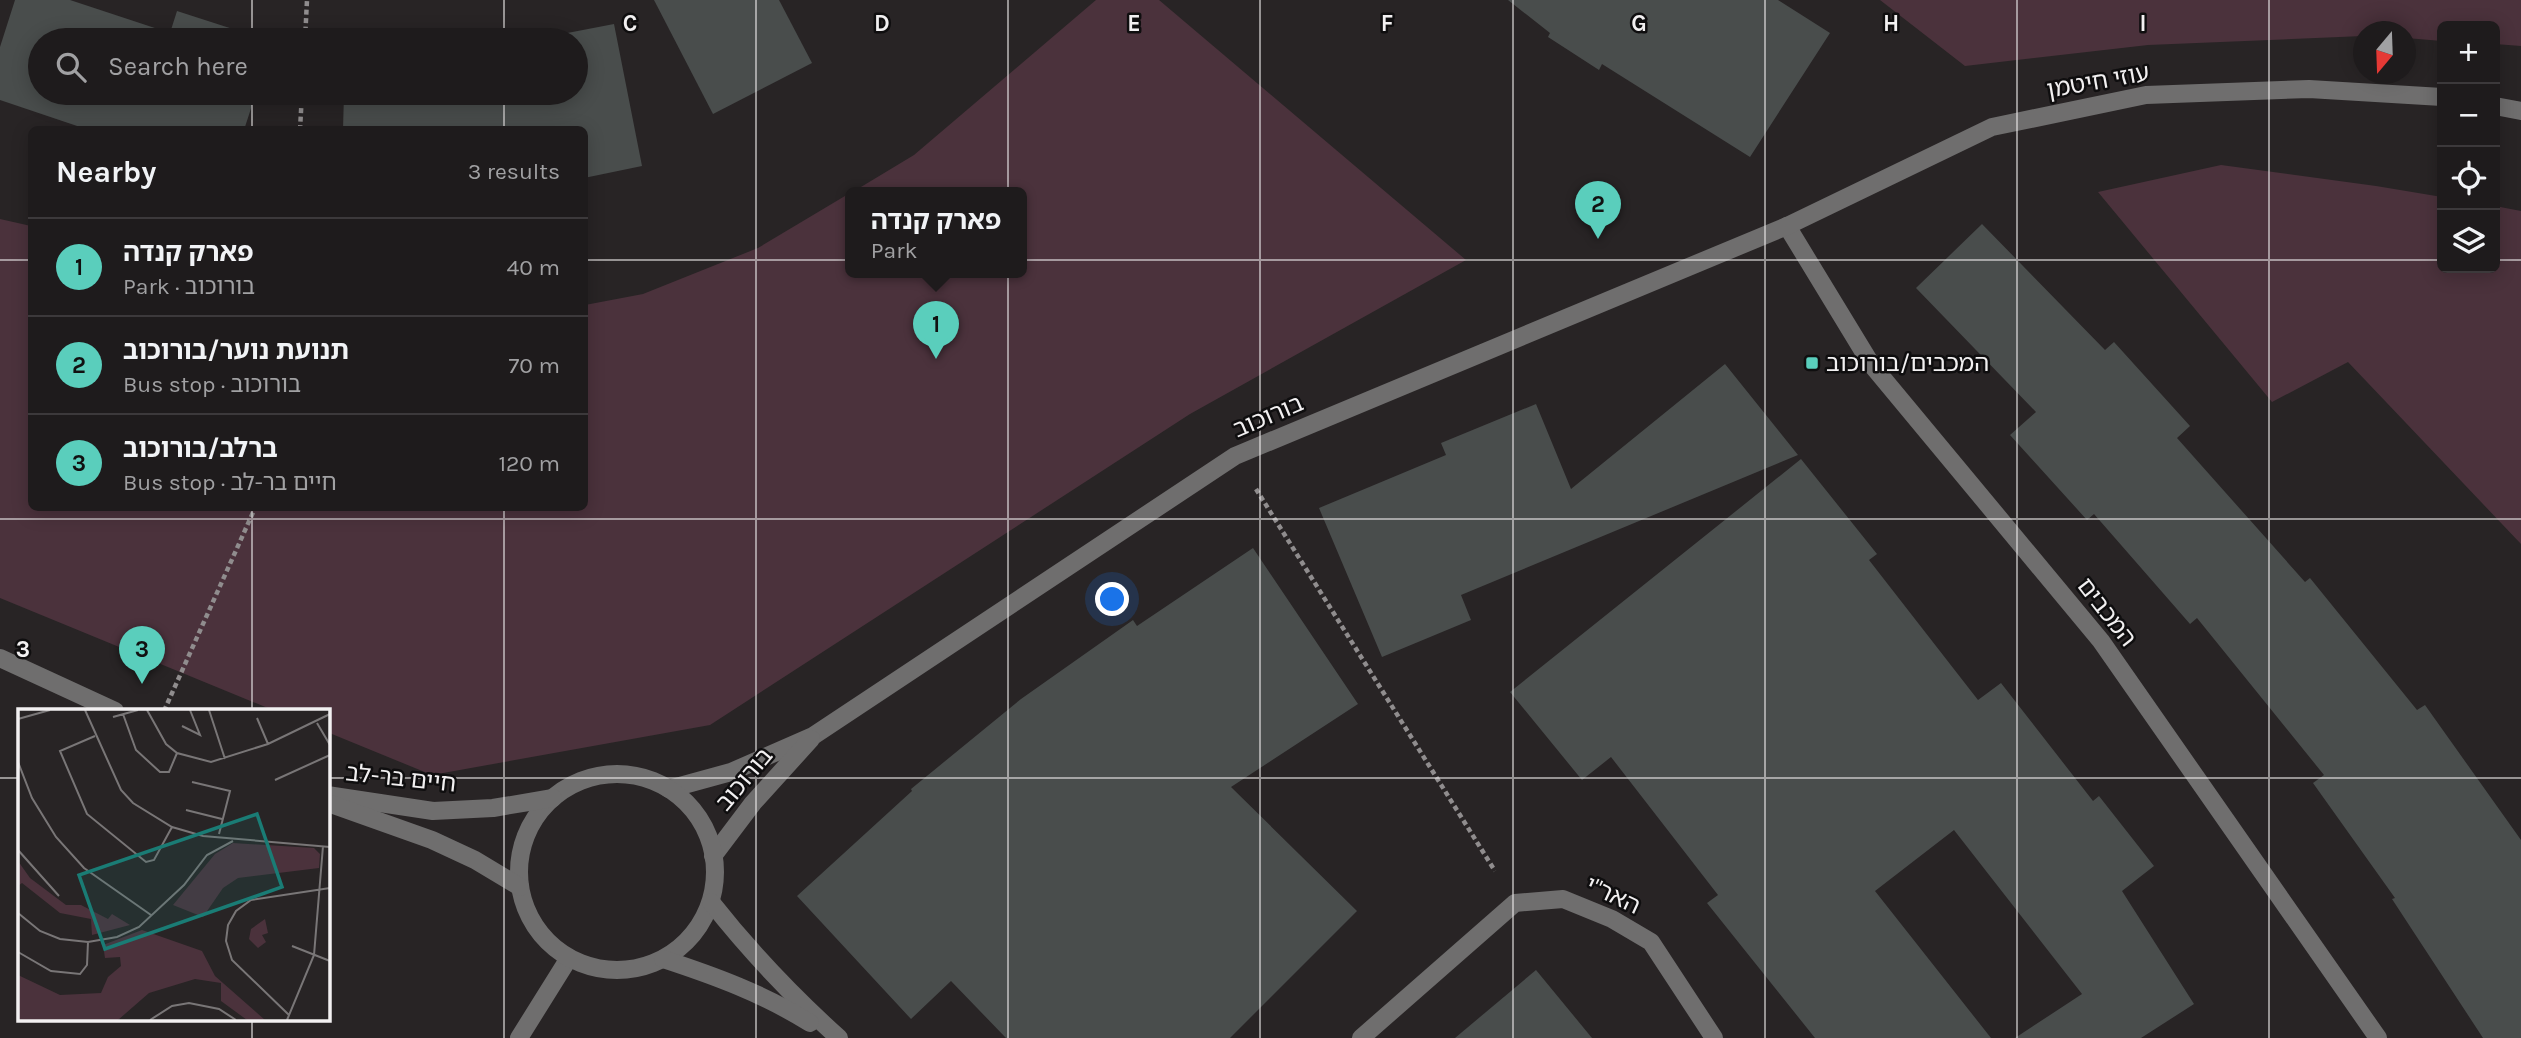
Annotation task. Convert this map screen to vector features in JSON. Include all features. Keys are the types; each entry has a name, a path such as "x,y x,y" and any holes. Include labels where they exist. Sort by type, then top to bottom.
{"street":[{"name":"עוזי חיטמן","path":"1787,226 1992,127 2146,95 2309,89 2437,97"},
{"path":"2500,107 2521,111"},
{"name":"בורוכוב","path":"669,789 731,772 813,736 1236,456 1787,226"},
{"name":"המכבים","path":"1787,226 1871,364 2101,641 2378,1038"},
{"path":"0,658 111,709"},
{"name":"בורוכוב","path":"713,856 753,803 813,736"},
{"path":"605,775 632,776 669,789 694,812 709,840 713,856 715,872 711,902 697,929 676,951 663,959 632,969 599,968 569,958 536,928 528,916 520,887 520,854 532,823 553,798 578,783 605,775"},
{"name":"חיים בר-לב","path":"329,794 433,811 493,808 553,798"},
{"name":"חיים בר-לב","path":"329,804 432,840 475,860 520,887"},
{"name":"האר\"י","path":"1515,903 1563,899 1612,919 1651,942 1714,1038"},
{"path":"711,902 747,948 790,994 839,1038"},
{"path":"1361,1038 1515,903"},
{"path":"519,1038 569,958"},
{"path":"663,959 720,978 781,1004 832,1038"}],"path":[{"path":"306,28 307,0"},
{"path":"300,126 301,105"},
{"path":"1236,456 1515,903"},
{"path":"165,709 255,511"}],"shaded area":[{"path":"1096,0 1159,0 1466,260 1190,414 710,725 432,775 329,733 329,709 270,709 0,598 0,219 28,225 28,511 588,511 588,304 643,294 758,248 845,196 845,278 1027,278 1027,187 861,187 914,155"},
{"path":"1880,0 2521,0 2521,46 2500,44 2500,21 2437,21 2437,41 2416,39 2416,21 2353,21 2353,36 2148,45 1965,66"},
{"path":"2221,165 2437,196 2437,273 2500,273 2500,207 2521,211 2521,544 2348,362 2272,402 2098,192"}],"building":[{"path":"15,0 70,0 155,28 28,28 28,105 252,105 245,126 77,126 0,100 0,47"},
{"path":"654,0 779,0 812,63 713,114"},
{"path":"1508,0 1778,0 1830,33 1750,157 1602,64 1599,70 1548,37 1550,33"},
{"path":"177,11 230,28 172,28"},
{"path":"614,24 642,166 588,177 588,126 343,126 344,105 588,105 588,29"},
{"path":"1982,224 2105,350 2114,342 2190,426 2177,438 2305,582 2310,578 2417,710 2425,705 2521,840 2521,1038 2483,1038 2392,899 2395,898 2313,783 2324,775 2197,618 2190,624 2094,514 2087,520 2010,435 2036,412 1916,288"},
{"path":"1725,364 1798,455 1461,595 1471,620 1382,657 1319,508 1446,455 1441,443 1536,404 1571,489"},
{"path":"1801,459 1877,554 1869,560 1978,700 2001,683 2093,801 2099,796 2154,866 2122,891 2194,1004 2141,1038 2015,1038 2082,994 1954,830 1875,891 1991,1038 1815,1038 1707,903 1718,895 1611,757 1582,780 1510,692"},
{"path":"1253,548 1358,704 1231,787 1357,911 1230,1038 1006,1038 951,981 911,1019 797,896 912,791 911,789 1021,699 1133,620 1137,626"},
{"path":"1536,970 1592,1038 1455,1038"}],"place":[{"name":"תנועת נוער/בורוכוב","path":"1598,239"},
{"name":"פארק קנדה","path":"936,359"},
{"name":"המכבים/בורוכוב","path":"1812,363"},
{"name":"ברלב/בורוכוב","path":"142,684"}]}
